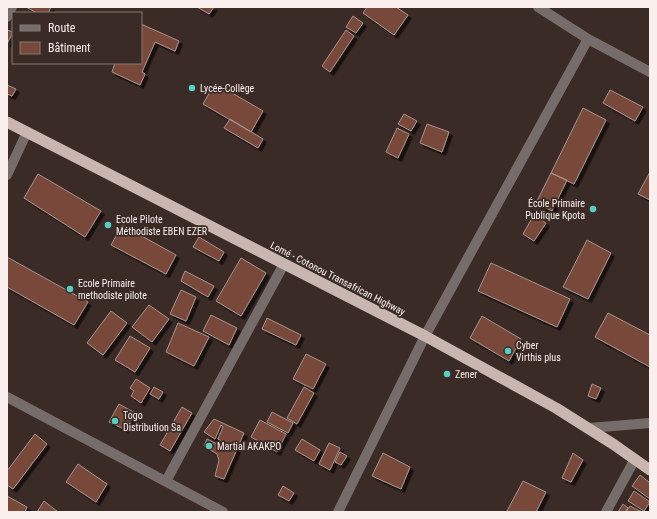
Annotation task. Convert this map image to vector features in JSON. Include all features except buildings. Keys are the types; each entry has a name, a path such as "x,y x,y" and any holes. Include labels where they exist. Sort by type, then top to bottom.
{"highway":[{"name":"Lomé - Cotonou Transafrican Highway","path":"7,122 96,169 425,336 589,428 650,470"}],"street":[{"path":"7,17 12,7"},
{"path":"538,7 588,40 650,72"},
{"path":"338,512 425,336 588,40"},
{"path":"7,175 27,132"},
{"path":"166,481 284,264"},
{"path":"7,397 223,512"},
{"path":"589,428 650,423"},
{"path":"606,512 635,459"}],"place":[{"name":"Lycée-Collège","path":"192,88"},
{"name":"École Primaire Publique Kpota","path":"593,209"},
{"name":"Ecole Pilote Méthodiste EBEN EZER","path":"108,225"},
{"name":"Ecole Primaire methodiste pilote","path":"70,289"},
{"name":"Cyber Virthis plus","path":"508,351"},
{"name":"Zener","path":"447,374"},
{"name":"Togo Distribution Sa","path":"115,421"},
{"name":"Martial AKAKPO","path":"209,446"}]}
